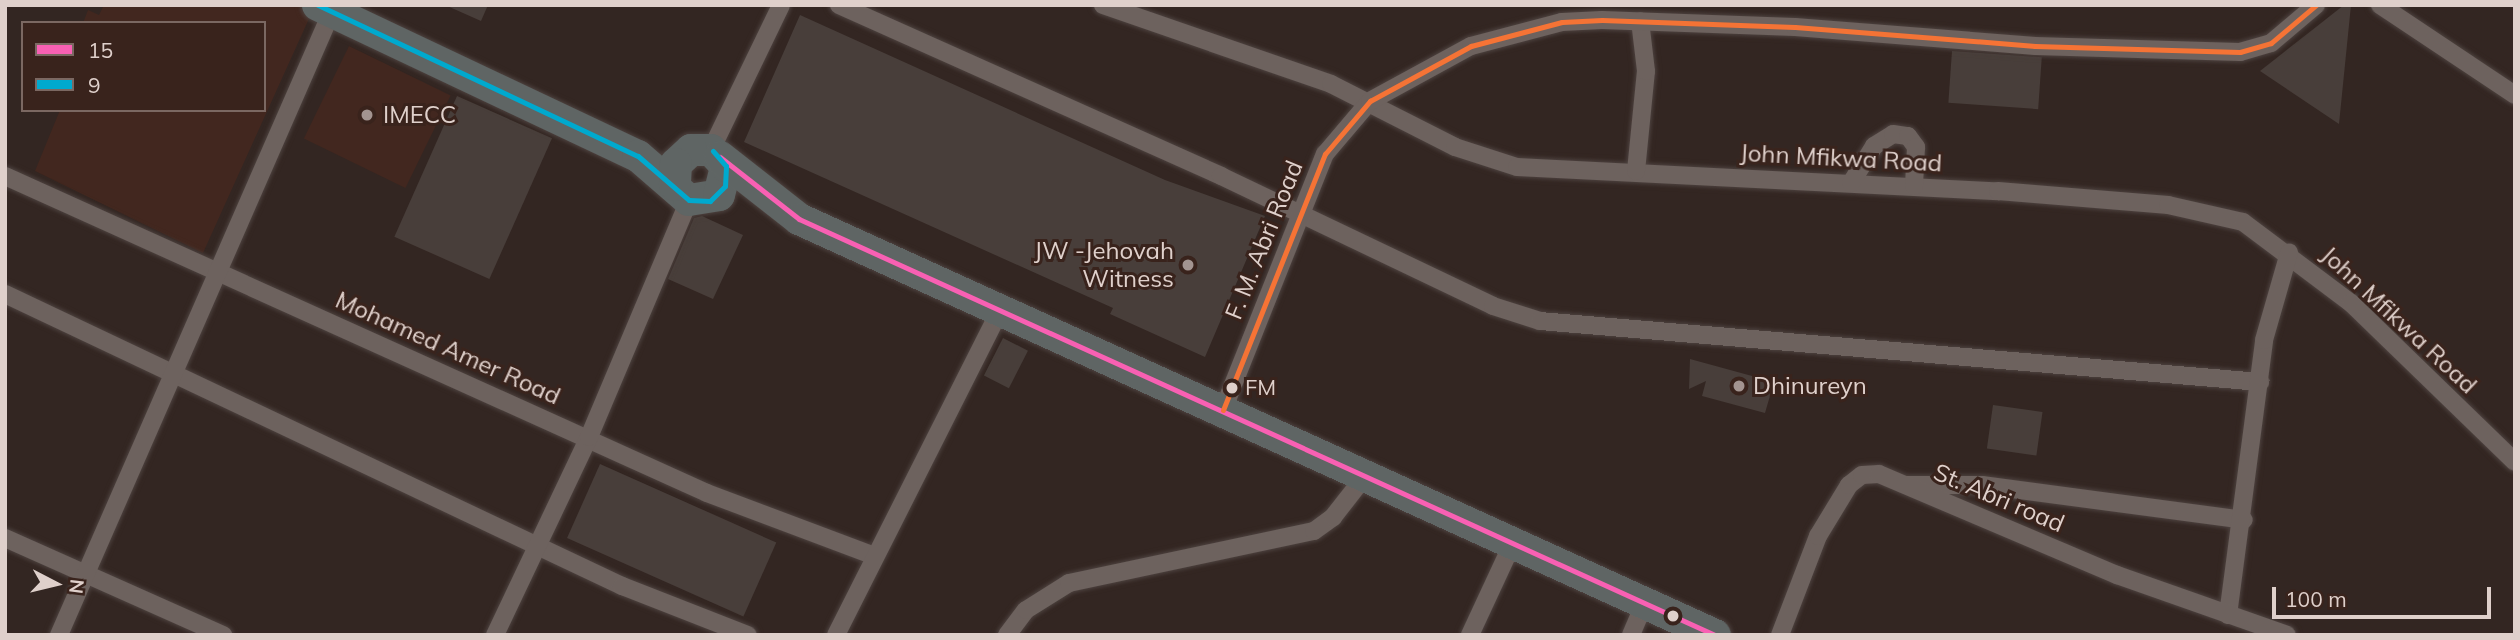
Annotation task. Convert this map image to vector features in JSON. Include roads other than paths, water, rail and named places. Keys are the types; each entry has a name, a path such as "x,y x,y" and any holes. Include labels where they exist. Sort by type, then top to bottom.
{"highway":[{"path":"338,7 628,134 707,152 799,219 999,312 1514,540 1644,604 1715,635"},
{"path":"338,7 638,156 688,196 799,219"},
{"path":"688,196 676,164 707,152"},
{"path":"688,196 725,187 726,166 707,152"}],"street":[{"path":"707,152 781,5"},
{"path":"839,5 1493,306 1540,321 2260,382"},
{"name":"John Mfikwa Road","path":"1103,5 1275,62 1370,101 1480,158 1517,167 1914,186 2205,210 2243,222 2289,253 2351,303 2515,462"},
{"path":"1562,22 1573,5"},
{"path":"1370,101 1471,46 1562,22 1640,21 2035,46 2240,52 2271,43 2316,5"},
{"path":"2380,5 2515,95"},
{"path":"59,635 338,7"},
{"path":"1636,172 1646,71 1640,21"},
{"name":"F. M. Abri Road","path":"1223,410 1325,154 1370,101"},
{"path":"1851,183 1874,146 1893,134 1908,136 1916,147 1914,186"},
{"name":"Mohamed Amer Road","path":"5,176 220,275 589,437 707,493 875,556"},
{"path":"495,635 589,437 688,196"},
{"path":"2228,615 2244,520 2272,306 2289,253"},
{"path":"5,294 176,372 665,605 748,635"},
{"path":"836,635 999,312"},
{"name":"St. Abri road","path":"1780,635 1818,536 1849,485 1862,475 1879,474 2117,575 2287,635"},
{"path":"1007,635 1026,610 1069,583 1314,531 1334,517 1365,476"},
{"path":"1907,485 1982,485 2244,520"},
{"path":"5,538 223,635"},
{"path":"1470,635 1514,540"},
{"path":"1631,635 1644,604"}],"place":[{"name":"IMECC","path":"367,115"},
{"name":"JW -Jehovah Witness","path":"1188,265"},
{"name":"Dhinureyn","path":"1739,386"},
{"name":"FM","path":"1232,388"}]}
